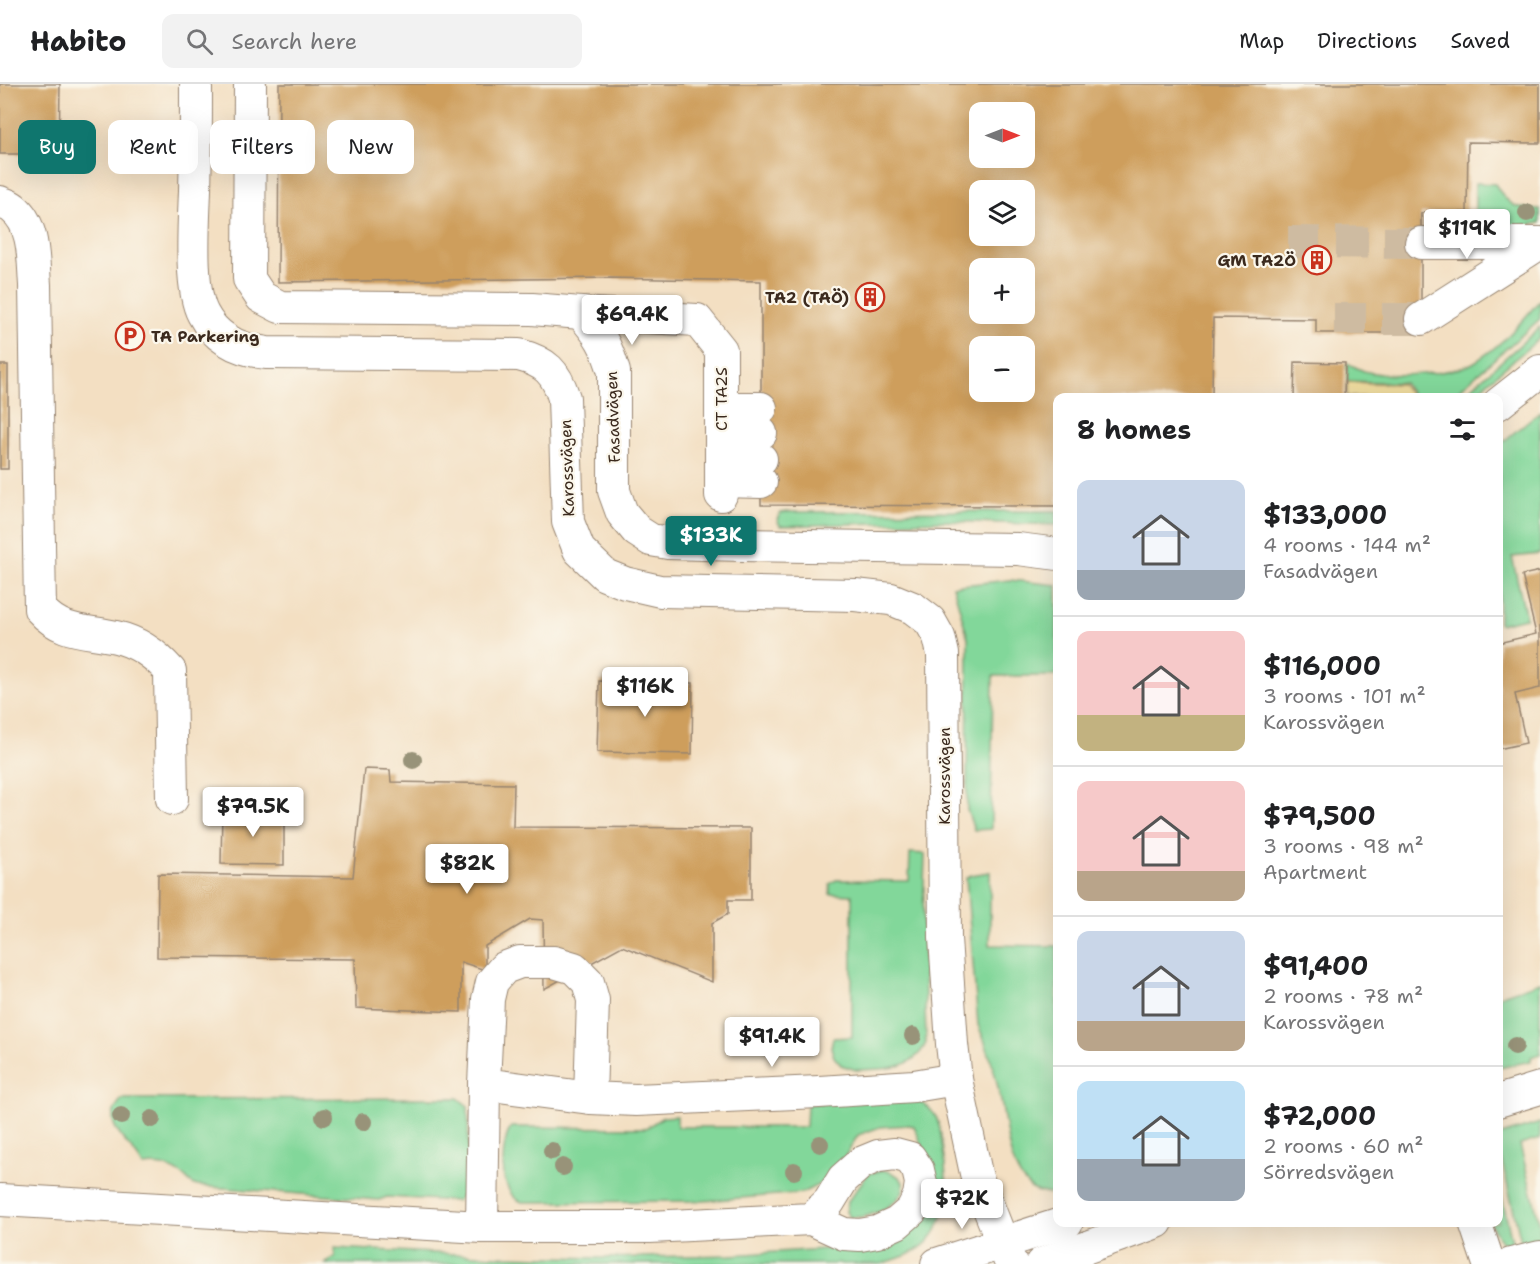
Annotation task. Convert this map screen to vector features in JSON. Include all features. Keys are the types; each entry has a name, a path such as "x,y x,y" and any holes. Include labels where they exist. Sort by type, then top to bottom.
{"street":[{"name":"Karossvägen","path":"196,84 194,262 197,298 203,315 213,328 230,343 249,351 267,352 519,355 529,357 550,369 559,382 565,409 568,522 579,550 605,575 625,584 660,591 855,595 891,599 913,608 930,621 939,637 943,654 945,948 956,1079 977,1178 1007,1254"},
{"path":"250,84 249,279 261,297 280,307 532,309 581,313"},
{"path":"0,202 14,208 25,224 32,245 35,285 40,609 51,621 74,631 118,637 140,646 159,658 170,671 172,799"},
{"path":"1421,243 1540,243"},
{"path":"1422,319 1540,243"},
{"name":"CT TA2S","path":"581,313 698,320 721,350 721,455"},
{"name":"Fasadvägen","path":"581,313 600,335 614,372 614,491 622,513 637,531 651,540 668,543 743,545 1018,549 1053,553"},
{"path":"1503,400 1540,371"},
{"path":"721,455 761,446 721,455"},
{"path":"482,1227 484,1084 489,999 492,982 504,968 520,962 554,962 574,968 588,982 592,1000 590,1098"},
{"path":"484,1084 590,1098 636,1100 914,1086 956,1079"},
{"path":"1503,1099 1540,1088"},
{"path":"0,1200 482,1227 650,1227 811,1220"},
{"path":"937,1264 1007,1254 1058,1227"},
{"path":"1041,1264 1143,1227"},
{"path":"1477,1227 1489,1264"},
{"path":"1511,1264 1540,1257"}],"green space":[{"path":"1475,183 1495,184 1513,205 1540,209 1540,223 1494,230 1483,221 1475,219"},
{"path":"1540,300 1540,319 1456,393 1411,393 1404,383 1347,381 1347,363 1364,371 1404,375 1435,373 1463,367 1483,357 1517,326"},
{"path":"1540,327 1540,338 1475,393 1466,393"},
{"path":"1540,411 1540,554 1512,557 1526,618 1503,623 1503,442"},
{"path":"1053,511 1053,525 944,521 780,526 777,519 781,513"},
{"path":"1010,580 1053,585 1053,676 993,676 991,829 974,830 967,810 968,638 953,586"},
{"path":"910,853 925,854 923,919 926,1043 913,1059 905,1064 896,1067 856,1070 841,1065 834,1057 831,1047 833,1038 852,1037 852,895 830,894 830,884 836,880 909,881"},
{"path":"990,872 990,945 1053,946 1053,1194 1037,1191 1027,1185 1015,1165 1008,1143 993,1069 978,1025 966,878"},
{"path":"1540,982 1540,1054 1531,1057 1531,1061 1503,1067 1503,995"},
{"path":"910,1097 928,1107 934,1113 938,1123 945,1168 945,1205 937,1228 925,1244 907,1255 881,1264 324,1264 335,1257 334,1248 497,1256 602,1258 731,1255 872,1246 913,1230 923,1218 932,1169 914,1126 880,1127 858,1135 839,1166 822,1183 802,1193 703,1201 522,1202 514,1197 505,1180 503,1157 507,1135 511,1127 646,1128 663,1117 677,1116 677,1127 806,1127 807,1104"},
{"path":"458,1098 468,1106 469,1187 457,1201 387,1197 379,1200 197,1186 168,1167 143,1166 119,1134 113,1118 115,1109 122,1099"},
{"path":"1540,1123 1540,1139 1520,1145 1540,1225 1540,1244 1522,1245 1503,1167 1503,1134"},
{"path":"883,1170 897,1176 903,1183 903,1191 897,1200 876,1213 863,1217 850,1217 846,1212 848,1201 868,1174"},
{"path":"1503,1202 1512,1246 1501,1242 1492,1227 1503,1227"}],"sand":[{"path":"1347,382 1402,384 1409,393 1347,393"}],"building":[{"path":"0,84 60,84 59,120 18,120 18,154 0,154"},
{"path":"279,84 1540,84 1540,143 1468,142 1467,212 1421,213 1421,333 1316,333 1316,319 1213,318 1212,393 1053,393 1053,506 761,505 761,281 610,278 278,282 279,174 315,174 315,120 279,120"},
{"path":"1295,362 1345,363 1344,393 1294,393"},
{"path":"0,365 8,365 8,469 0,469"},
{"path":"1540,571 1540,688 1515,694 1526,743 1503,748 1503,642 1536,634 1522,575"},
{"path":"599,681 693,683 692,754 597,752"},
{"path":"364,769 390,770 391,782 514,784 513,827 751,828 751,900 728,900 728,914 712,923 712,982 622,946 544,989 543,920 530,919 485,946 485,970 461,962 461,1012 356,1008 355,959 157,957 158,874 353,877"},
{"path":"222,811 284,811 284,865 221,864"}],"tunnel":[{"path":"1288,242 1421,243"},
{"path":"1334,319 1421,319"}],"place":[{"name":"GM TA2Ö","path":"1317,260"},
{"name":"TA2 (TAÖ)","path":"870,297"},
{"name":"TA Parkering","path":"130,336"}]}
